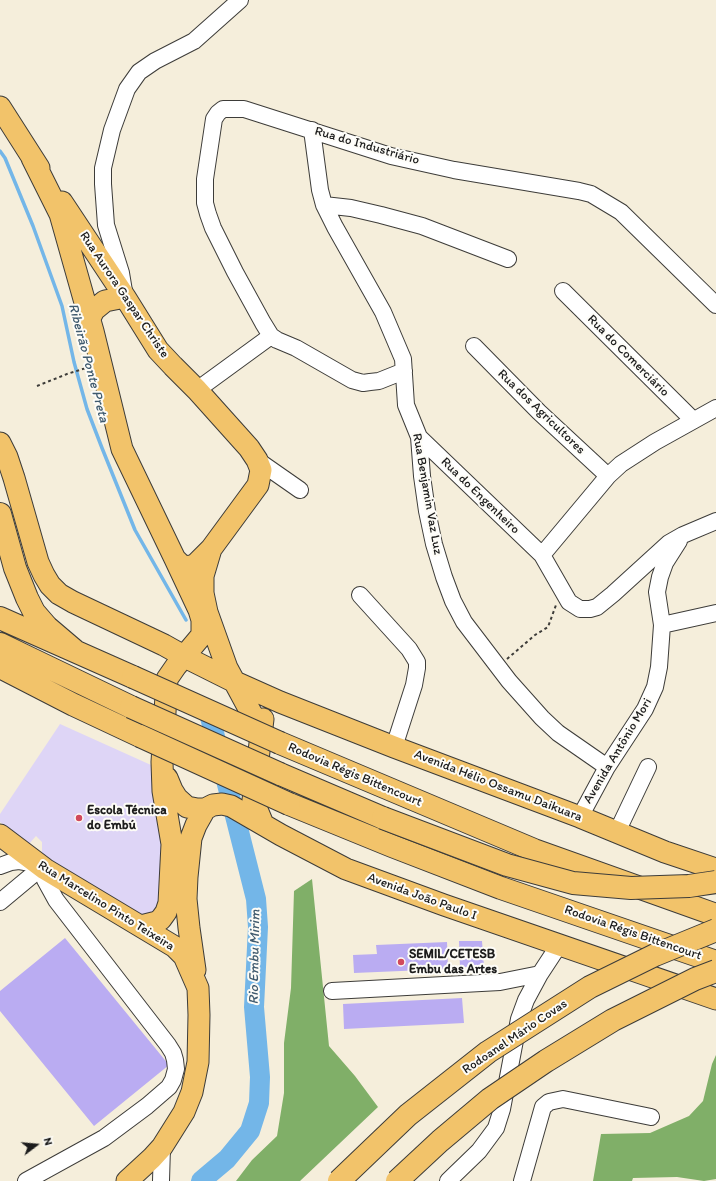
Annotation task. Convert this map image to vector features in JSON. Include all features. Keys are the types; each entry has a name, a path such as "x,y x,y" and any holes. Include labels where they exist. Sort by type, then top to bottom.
{"highway":[{"path":"0,514 15,568 34,612 47,627 74,650"},
{"name":"Rodovia Régis Bittencourt","path":"0,618 534,850 716,916"},
{"path":"0,644 131,707 280,774 383,818 508,865 573,882 631,888 689,886 716,882"},
{"name":"Rodovia Régis Bittencourt","path":"0,667 74,705 289,804 501,888 716,962"},
{"name":"Rodoanel Mário Covas","path":"339,1181 408,1115 488,1052 590,987 655,956 716,930"},
{"path":"398,1181 440,1141 490,1099 546,1061 613,1020 695,979 716,971"}],"main road":[{"path":"0,107 32,158 60,214 122,449 199,610 202,620 202,634 205,634 265,732"},
{"name":"Rua Aurora Gaspar Christe","path":"32,158 84,234 158,350 197,390 249,448 257,460"},
{"path":"89,320 94,310 105,301 125,297"},
{"name":"Avenida Hélio Ossamu Daikuara","path":"0,443 7,457 14,478 38,562 50,585 60,594 73,602 164,645 233,681 280,702 394,747 580,817 665,852 716,869"},
{"path":"175,559 183,567 192,566 211,549 258,484 261,470 257,460"},
{"path":"141,926 156,922 161,918 166,912 169,903 172,844 163,791 162,762 167,679 187,658 205,634 203,576 211,549"},
{"name":"Avenida Hélio Ossamu Daikuara","path":"133,630 162,663 167,679"},
{"path":"164,645 182,645 205,634"},
{"path":"187,658 210,676 265,732"},
{"path":"198,988 186,899 191,838 196,825 232,807 265,732 264,712 280,702"},
{"name":"Avenida João Paulo I","path":"162,762 172,790 177,798 187,807 196,809 232,807 346,869 444,905 716,999"},
{"name":"Rua Marcelino Pinto Teixeira","path":"0,835 34,862 175,947 184,956 198,988 198,1062 192,1092 184,1112 162,1147 127,1181"},
{"path":"0,851 34,862"}],"street":[{"path":"125,297 121,273 106,225 102,184 103,168 112,130 127,89 139,72 155,61 194,41 240,0"},
{"name":"Rua do Industriário","path":"271,336 212,228 205,203 205,179 214,119 223,109 244,109 354,145 415,161 454,170 591,194 622,212 716,305"},
{"name":"Rua Benjamin Vaz Luz","path":"312,130 320,190 324,205 383,312 403,360 406,405 419,437 422,476 427,511 434,544 452,601 464,622 498,667 542,718 558,733 606,767"},
{"path":"324,205 351,208 422,226 508,259"},
{"path":"84,234 94,233 106,225"},
{"name":"Rua do Comerciário","path":"562,291 693,420"},
{"path":"197,390 271,336 296,348 352,380 363,383 378,381 404,371"},
{"name":"Rua dos Agricultores","path":"474,346 539,412 608,476"},
{"path":"542,554 608,476 621,464 655,442 716,408"},
{"name":"Rua do Engenheiro","path":"419,437 542,554 569,602 580,609 597,607 669,543 683,535"},
{"path":"257,460 300,490"},
{"path":"683,535 716,521"},
{"name":"Avenida Antônio Mori","path":"580,817 606,767 645,710 655,687 659,666 662,625 657,592 660,577 665,564 683,535"},
{"path":"360,595 409,649 417,662 414,684 394,747"},
{"path":"662,625 716,613"},
{"path":"617,832 648,767"},
{"path":"0,866 11,862 34,862"},
{"path":"0,902 34,862"},
{"path":"26,1181 104,1138 147,1106 174,1080 176,1068 176,1060 173,1053 56,900 34,862"},
{"path":"448,1181 479,1151 496,1128 502,1109 519,1019 526,1000 540,974 559,945"},
{"path":"332,991 500,982 540,974"},
{"path":"522,1181 543,1106 549,1102 563,1099 651,1116"},
{"path":"161,1181 162,1147"}],"path":[{"path":"37,386 85,368"},
{"path":"498,667 535,635 548,627 562,591"}],"shaded area":[{"name":"Escola Técnica do Embú","path":"60,724 151,765 153,795 164,836 157,912 143,917 42,854 42,842 36,836 28,845 0,822 0,814"}],"green space":[{"path":"312,879 329,1046 355,1076 378,1107 300,1181 236,1181 252,1160 277,1136 284,1093 284,1043 291,988 294,891"},
{"path":"716,1055 716,1179 704,1181 677,1177 633,1178 632,1181 593,1181 601,1134 650,1133 689,1116 703,1101 712,1064"}],"building":[{"path":"65,938 169,1065 94,1126 0,1011 0,991"},
{"name":"SEMIL/CETESB Embu das Artes","path":"459,941 482,941 484,967 460,967"},
{"name":"SEMIL/CETESB Embu das Artes","path":"447,942 448,969 354,973 353,955 377,954 376,945"},
{"path":"462,998 464,1023 344,1029 343,1004"}],"waterway":[{"name":"Ribeirão Ponte Preta","path":"0,151 5,158 33,226 62,306 74,362 87,409 102,448 135,530 186,620"},
{"name":"Rio Embu Mirim","path":"201,1181 227,1159 250,1131 259,1103 260,1077 254,1007 258,927 256,899 210,717"}],"place":[{"name":"Escola Técnica do Embú","path":"79,818"},
{"name":"SEMIL/CETESB Embu das Artes","path":"401,962"}]}
